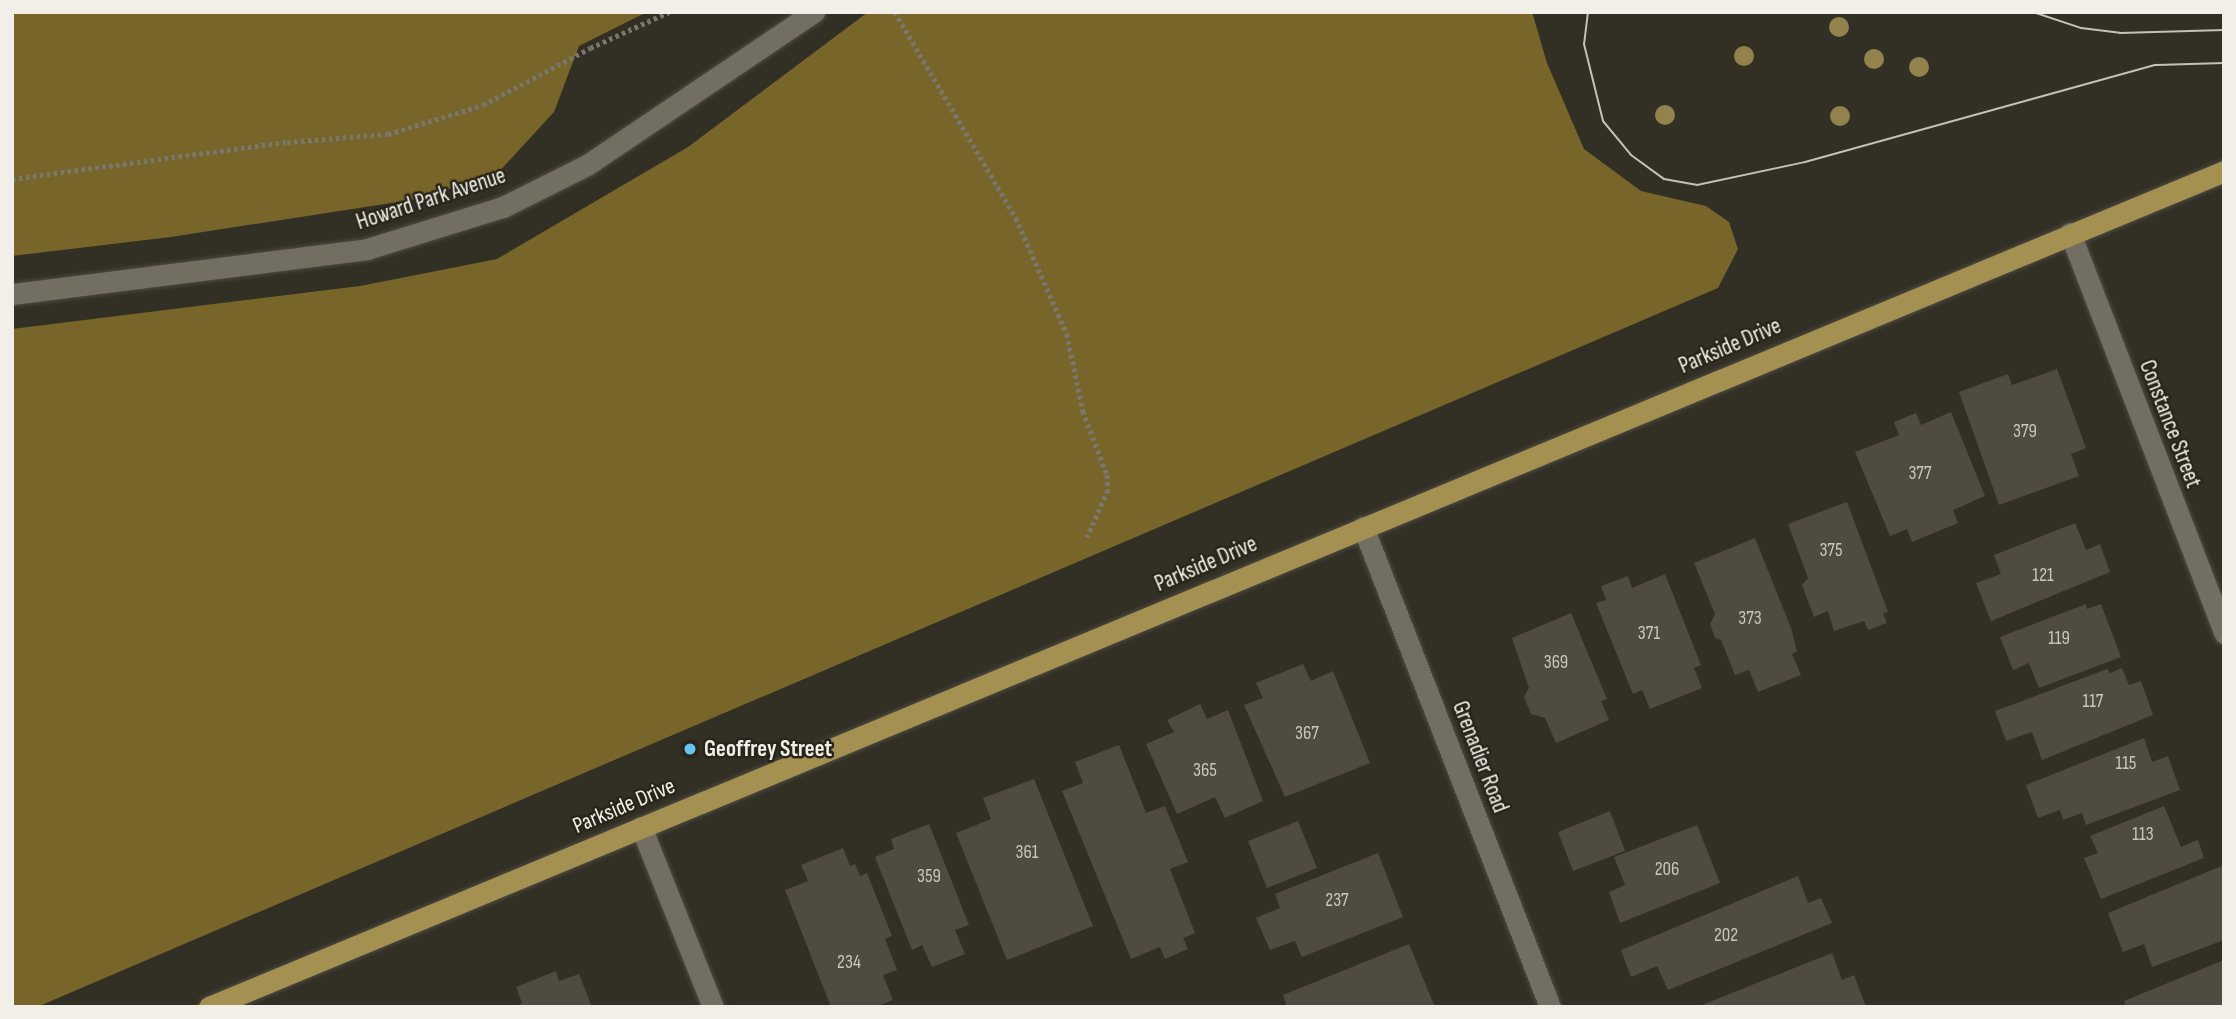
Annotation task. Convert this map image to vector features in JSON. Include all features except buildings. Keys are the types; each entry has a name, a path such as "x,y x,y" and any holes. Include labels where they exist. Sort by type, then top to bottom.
{"main road":[{"name":"Parkside Drive","path":"209,1007 2224,171"}],"street":[{"name":"Howard Park Avenue","path":"12,294 367,249 503,207 587,166 814,12"},
{"name":"Constance Street","path":"2070,233 2224,634"},
{"name":"Grenadier Road","path":"1363,527 1550,1007"},
{"path":"640,827 713,1007"}],"path":[{"path":"12,179 287,142 388,134 483,105 590,48 669,12"},
{"path":"895,12 1016,218 1067,334 1083,411 1107,475 1108,490 1087,538"}],"shaded area":[{"path":"12,12 647,12 579,46 554,112 497,174 417,199 171,237 12,256"},
{"path":"868,12 1532,12 1547,63 1584,149 1641,191 1706,206 1729,222 1738,249 1718,288 37,1007 12,1007 12,329 360,286 497,259 688,147"}],"tram line":[{"path":"1588,12 1584,44 1603,121 1631,155 1664,179 1697,185 1805,162 2155,65 2224,63"},
{"path":"2033,12 2081,28 2120,33 2224,30"}],"place":[{"name":"Geoffrey Street","path":"690,749"}]}
